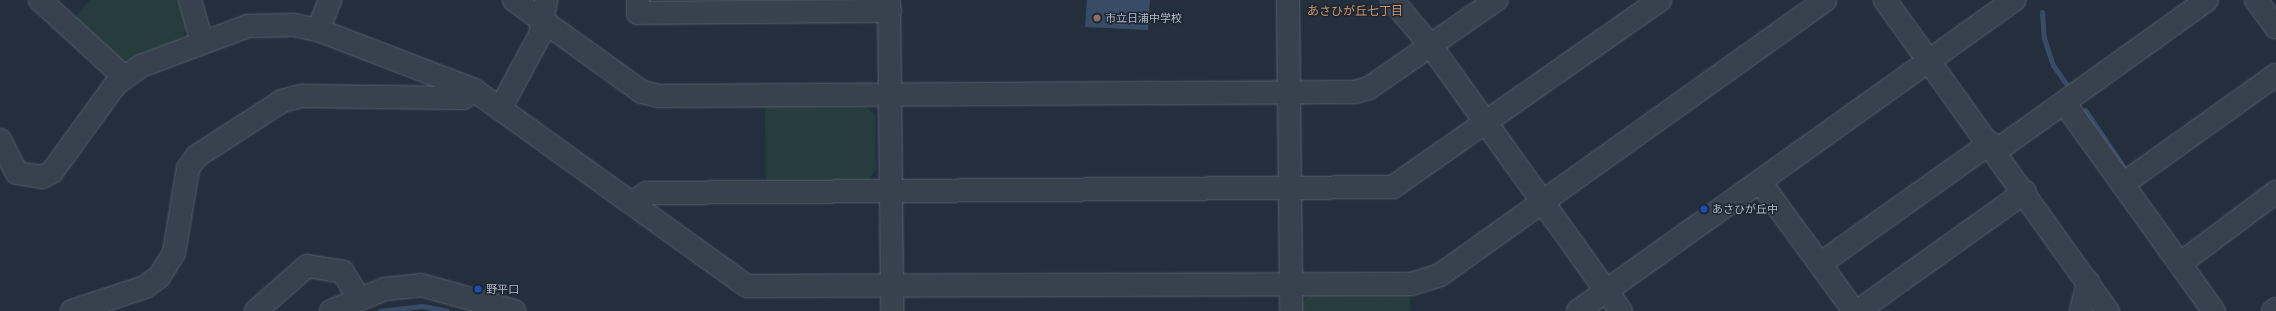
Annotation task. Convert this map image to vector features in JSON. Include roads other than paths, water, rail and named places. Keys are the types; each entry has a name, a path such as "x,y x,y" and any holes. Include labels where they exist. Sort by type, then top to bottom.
{"street":[{"path":"40,0 125,78"},
{"path":"190,0 202,42"},
{"path":"318,30 330,0"},
{"path":"514,0 642,92 659,96 890,96 1355,92 1370,88 1496,0"},
{"path":"500,109 544,22 546,0"},
{"path":"638,0 638,13 889,6 893,287 892,311"},
{"path":"1288,0 1291,311"},
{"path":"1392,0 1431,46 1621,311"},
{"path":"632,203 647,194 1392,187 1486,124 1660,0"},
{"path":"0,140 16,173 42,177 52,172 100,104 125,78 160,57 248,26 272,23 318,30 474,90 747,286 893,287 1291,285 1425,282 1440,275 1541,201 1825,0"},
{"path":"1885,0 1928,61 1993,147 2108,311"},
{"path":"1578,311 2014,0"},
{"path":"1820,264 1993,147 2065,104 2207,0"},
{"path":"2256,0 2276,28"},
{"path":"2123,184 2276,75"},
{"path":"72,311 145,287 159,277 174,253 188,168 197,156 282,102 301,96 463,98 474,90"},
{"path":"2065,104 2181,263 2214,311"},
{"path":"1760,182 1854,311"},
{"path":"1858,311 2025,192"},
{"path":"2181,263 2276,192"},
{"path":"256,311 307,266 343,272 358,297"},
{"path":"2082,311 2088,282"},
{"path":"331,311 358,297 385,288 421,285 514,311"}],"water":[{"path":"1087,0 1150,0 1148,30 1085,27"}],"waterway":[{"path":"2042,12 2044,38 2053,65 2069,88"},
{"path":"2085,110 2126,170"},
{"path":"380,311 422,306 447,311"}],"place":[{"name":"市立日浦中学校","path":"1097,18"},
{"name":"あさひが丘中","path":"1704,209"},
{"name":"野平口","path":"478,289"}],"district":[{"name":"あさひが丘七丁目","path":"1355,11"}]}
